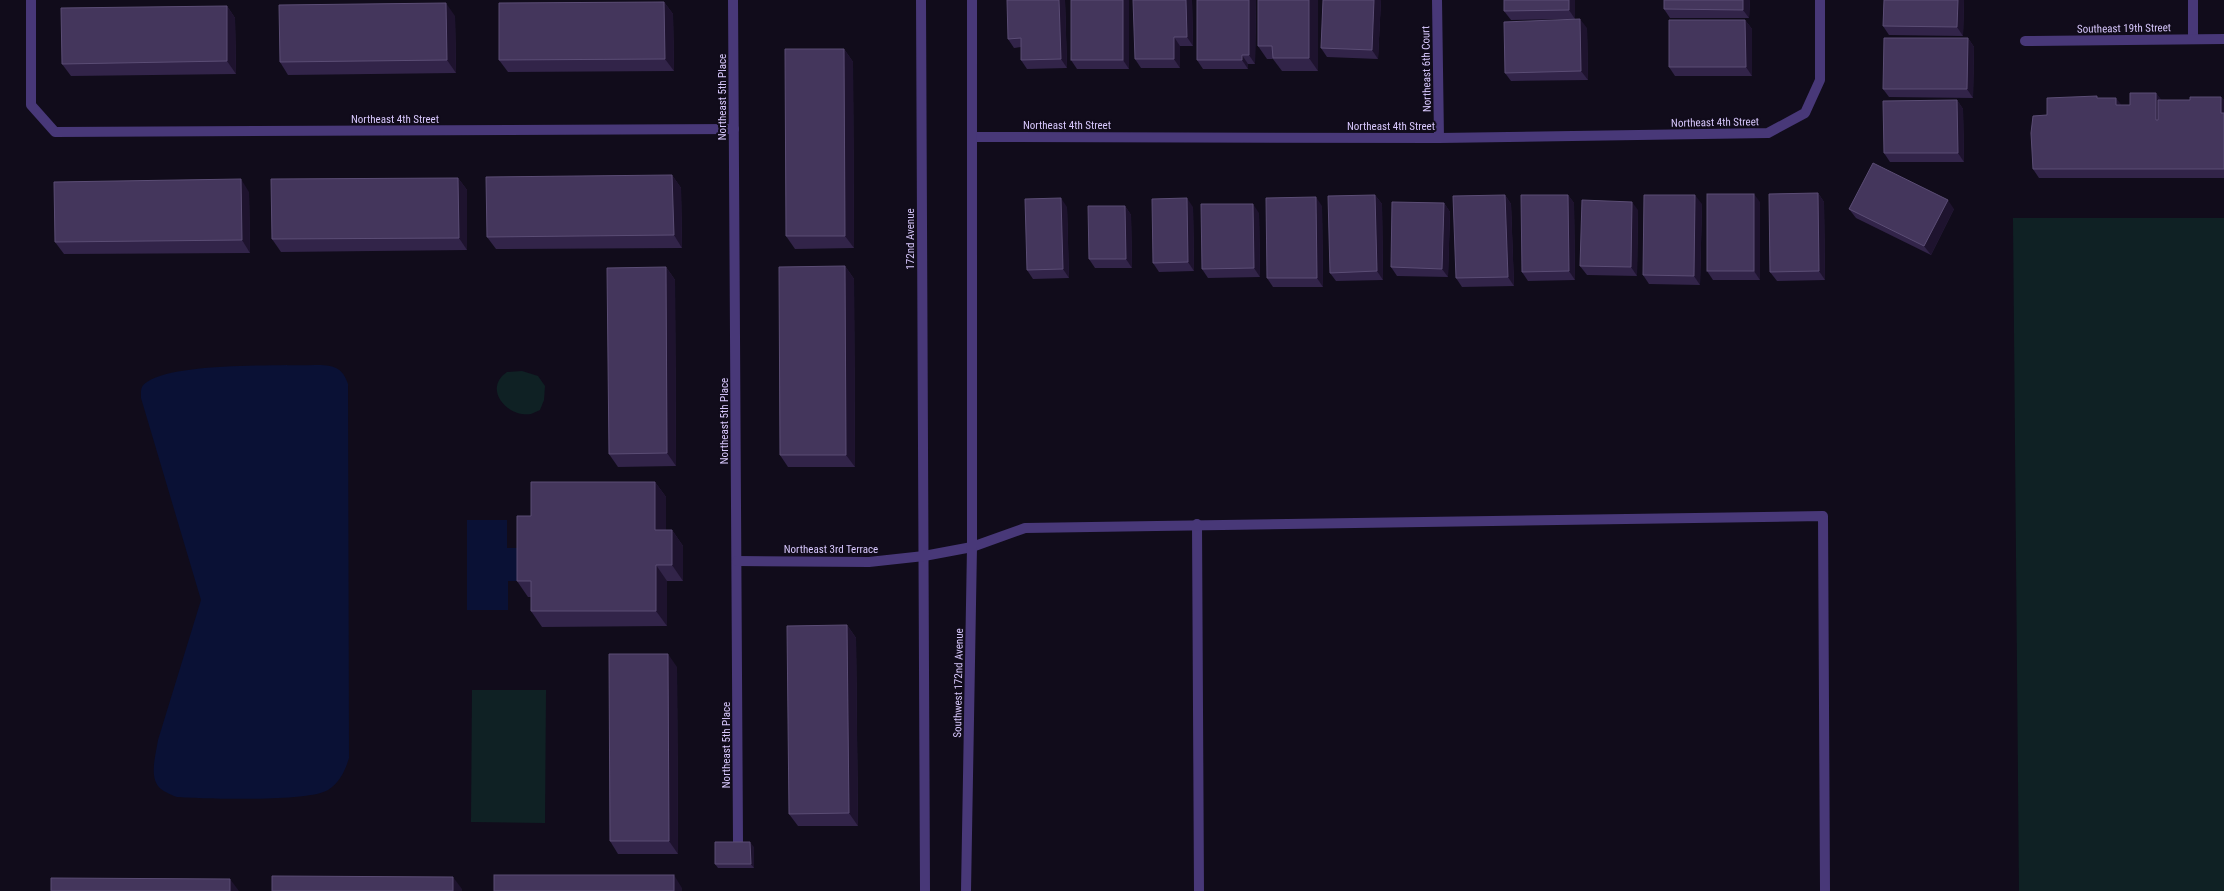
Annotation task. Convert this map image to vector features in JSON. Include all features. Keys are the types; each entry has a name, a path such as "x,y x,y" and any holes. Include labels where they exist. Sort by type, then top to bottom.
{"street":[{"name":"Northeast 4th Street","path":"31,0 31,105 55,132 734,129"},
{"name":"Northeast 5th Place","path":"733,0 738,842"},
{"name":"172nd Avenue","path":"921,0 924,556"},
{"path":"972,0 973,137"},
{"name":"Northeast 6th Court","path":"1437,0 1439,138"},
{"name":"Northeast 4th Street","path":"973,137 1439,138 1768,133 1805,113 1820,80 1820,0"},
{"path":"2193,0 2193,39"},
{"name":"Southeast 19th Street","path":"2025,41 2224,39"},
{"name":"Southwest 172nd Avenue","path":"966,891 972,547 973,137"},
{"name":"Northeast 3rd Terrace","path":"737,561 869,562 924,556 972,547 1025,528 1197,524 1823,516 1825,891"},
{"path":"1197,524 1199,891"},
{"path":"924,556 925,891"}],"shaded area":[{"path":"2013,218 2224,218 2224,891 2019,891"},
{"path":"522,371 538,376 545,386 544,400 540,410 531,414 514,412 501,401 498,394 497,386 500,379 507,372"},
{"path":"472,690 546,690 545,823 471,822"}],"water":[{"path":"231,366 331,366 338,369 344,375 348,384 349,758 342,776 336,783 328,790 317,794 256,799 177,797 169,794 157,785 154,766 158,740 201,600 141,398 141,389 147,382 161,376 181,371"},
{"path":"467,520 507,520 507,548 518,548 518,581 508,581 508,610 467,610"}],"building":[{"path":"1007,0 1059,0 1061,59 1021,60 1021,38 1008,39"},
{"path":"1071,0 1123,0 1123,60 1071,60"},
{"path":"1133,0 1186,0 1187,37 1174,37 1174,59 1135,59"},
{"path":"1197,0 1249,0 1249,55 1242,55 1242,60 1197,60"},
{"path":"1258,0 1309,0 1309,58 1273,58 1272,46 1258,46"},
{"path":"1323,0 1374,0 1372,50 1321,48"},
{"path":"1504,0 1569,0 1569,10 1504,11"},
{"path":"1664,0 1743,0 1743,10 1664,9"},
{"path":"1884,0 1958,0 1957,27 1883,26"},
{"path":"664,2 665,59 499,60 499,3"},
{"path":"446,3 447,60 280,62 279,5"},
{"path":"227,6 227,61 62,64 61,8"},
{"path":"1580,19 1581,71 1505,73 1504,22"},
{"path":"1669,20 1745,20 1746,67 1669,67"},
{"path":"1884,38 1968,38 1967,89 1883,89"},
{"path":"785,49 844,49 845,236 786,236"},
{"path":"2130,93 2156,93 2156,120 2158,120 2158,100 2190,100 2190,97 2221,97 2221,113 2224,113 2224,169 2033,169 2031,133 2033,116 2047,115 2047,98 2097,96 2097,98 2116,98 2116,105 2130,105"},
{"path":"1957,100 1958,153 1884,153 1883,101"},
{"path":"1873,163 1948,200 1924,246 1849,209"},
{"path":"672,175 674,235 487,237 486,177"},
{"path":"458,178 459,238 272,239 271,179"},
{"path":"241,179 242,240 55,242 54,182"},
{"path":"1818,193 1819,271 1770,272 1769,194"},
{"path":"1707,194 1754,194 1754,271 1707,271"},
{"path":"1375,195 1377,271 1330,273 1328,196"},
{"path":"1505,195 1508,277 1456,278 1453,196"},
{"path":"1521,195 1568,195 1569,271 1522,272"},
{"path":"1644,195 1695,195 1694,276 1643,275"},
{"path":"1316,197 1317,278 1267,278 1266,198"},
{"path":"1061,198 1063,269 1027,270 1025,199"},
{"path":"1187,198 1188,262 1153,263 1152,199"},
{"path":"1582,200 1632,202 1631,267 1580,266"},
{"path":"1392,202 1444,203 1442,269 1391,267"},
{"path":"1201,204 1253,204 1254,268 1202,269"},
{"path":"1088,206 1125,206 1126,259 1089,259"},
{"path":"845,266 846,455 780,455 779,267"},
{"path":"666,267 667,453 609,454 607,268"},
{"path":"531,482 655,482 655,530 672,530 672,565 656,565 656,611 531,611 531,581 517,581 517,516 531,516"},
{"path":"847,625 849,813 789,814 787,626"},
{"path":"609,654 668,654 669,841 610,841"},
{"path":"715,842 750,842 751,864 715,864"},
{"path":"494,875 674,875 674,891 494,891"},
{"path":"272,876 453,877 453,891 272,891"},
{"path":"51,878 230,879 230,891 51,891"}]}
